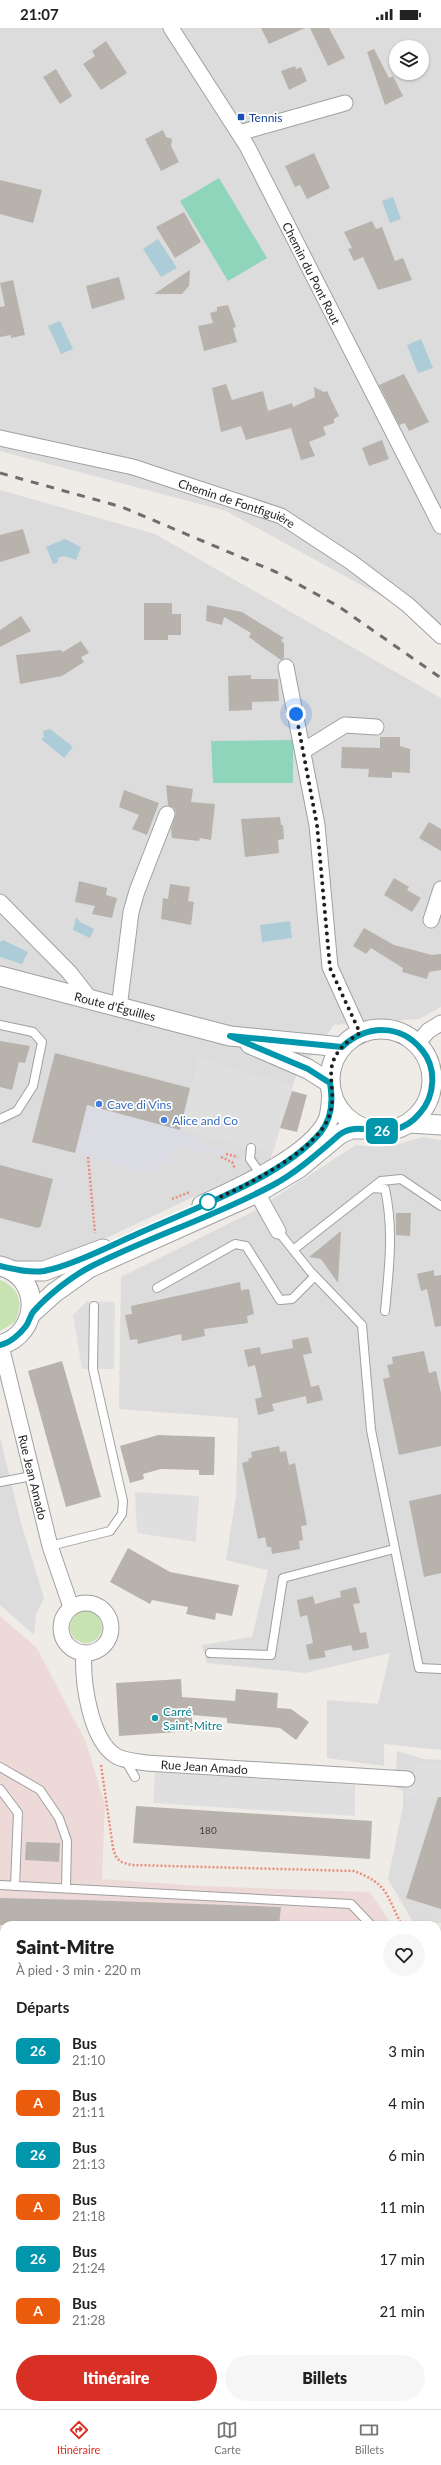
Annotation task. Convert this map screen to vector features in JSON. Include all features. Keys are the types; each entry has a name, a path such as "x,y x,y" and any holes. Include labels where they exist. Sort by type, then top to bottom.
{"street":[{"name":"Chemin du Pont Rout","path":"171,28 239,133 441,526"},
{"path":"239,133 345,103"},
{"name":"Chemin de Fontfiguière","path":"0,438 133,467 281,516 351,562 408,605 441,636"},
{"path":"286,667 317,825 330,968 360,1033"},
{"path":"303,751 345,725 376,727"},
{"path":"119,1008 131,912 137,891 168,814"},
{"path":"431,920 441,889"},
{"path":"0,902 69,972 91,1000"},
{"name":"Route d'Éguilles","path":"0,976 230,1036 342,1047"},
{"path":"417,1044 428,1031 441,1023"},
{"path":"6,1268 44,1271 97,1252 260,1185 299,1168 340,1134 351,1129 366,1129 381,1132 396,1129 410,1123 428,1102 432,1089 437,1081 425,1053 417,1044 405,1035 390,1030 375,1029 360,1033 342,1047 335,1058 331,1088 330,1113 320,1132 260,1185 89,1268 54,1293 32,1313"},
{"name":"Route d'Éguilles","path":"230,1036 308,1069 331,1088"},
{"path":"331,1088 343,1114 353,1123 366,1129"},
{"path":"410,1123 441,1125"},
{"path":"260,1185 278,1231"},
{"path":"1,1345 12,1340 27,1326 32,1313 32,1297 25,1281 6,1268"},
{"name":"Rue Jean Amado","path":"1,1345 50,1546 71,1607"},
{"path":"89,1603 104,1610 109,1617 110,1634 107,1641 95,1651 84,1653 68,1644 62,1631 64,1617 71,1607 89,1603"},
{"name":"Rue Jean Amado","path":"84,1653 84,1687 100,1739 106,1748 116,1757 146,1763 407,1779"}],"lane":[{"path":"0,1026 33,1032 42,1042 33,1086 17,1111 0,1119"},
{"path":"251,1148 250,1159 260,1185"},
{"path":"293,1250 381,1181 401,1179 441,1206"},
{"path":"372,1188 385,1189 390,1212 390,1255 385,1311"},
{"path":"278,1231 315,1276 362,1325 371,1430 419,1668 441,1669"},
{"path":"157,1288 235,1244 246,1246 280,1300 292,1299 315,1276"},
{"path":"50,1546 110,1531 122,1514 123,1501 93,1369 94,1306"},
{"path":"0,1482 32,1476"},
{"path":"210,1654 271,1656 283,1578 394,1549"},
{"path":"125,1760 135,1777"},
{"path":"0,1767 40,1790 59,1818 67,1841 66,1888"},
{"path":"0,1789 18,1813 15,1886"},
{"path":"0,1885 351,1904 367,1921"}],"path":[{"path":"226,1154 234,1156"},
{"path":"88,1157 97,1252"},
{"path":"100,1739 100,1756 113,1848 115,1856 121,1863 161,1866 354,1871 373,1878 387,1892 400,1921"}],"shaded area":[{"path":"0,28 441,28 441,629 226,511 0,451"},
{"path":"0,490 155,534 441,698 441,1007 419,1019 334,1025 296,1076 270,1161 68,1256 0,1265"},
{"path":"199,1058 293,1086 273,1152 180,1130"},
{"path":"87,1105 186,1131 186,1134 197,1138 197,1142 227,1150 225,1158 175,1145 170,1167 157,1163 154,1175 75,1153"},
{"path":"422,1137 441,1140 441,1750 384,1744 384,1766 327,1758 327,1700 378,1704 390,1653 305,1673 207,1663 202,1645 252,1637 268,1570 226,1560 236,1496 238,1418 119,1409 121,1277 252,1212 356,1145 378,1147 400,1144"},
{"path":"87,1301 115,1302 114,1369 82,1369 73,1315"},
{"path":"0,1437 21,1523 44,1598 36,1614 34,1635 0,1605"},
{"path":"135,1492 199,1496 196,1542 137,1533"},
{"path":"0,1616 37,1648 86,1742 105,1805 102,1879 201,1886 370,1892 389,1921 0,1921"},
{"path":"397,1751 424,1759 441,1760 441,1921 412,1921 388,1879 403,1806 403,1790 395,1788"},
{"path":"416,1762 441,1763 441,1801 406,1798 409,1773 415,1773"},
{"path":"155,1772 355,1785 355,1816 153,1803"}],"green space":[{"path":"219,178 267,258 228,281 180,201"},
{"path":"293,740 293,783 213,783 211,741"},
{"path":"0,1280 12,1287 18,1297 19,1309 15,1322 0,1331"},
{"path":"86,1611 92,1612 99,1618 102,1627 101,1633 95,1640 86,1643 80,1642 73,1636 70,1627 71,1621 77,1614"}],"water":[{"path":"393,197 401,219 390,223 382,201"},
{"path":"158,239 177,268 161,277 143,249"},
{"path":"60,321 73,349 61,354 48,326"},
{"path":"421,339 433,368 418,373 407,345"},
{"path":"65,539 81,547 76,560 64,556 58,558 58,562 53,564 46,547"},
{"path":"50,729 73,747 64,758 41,739 44,737 43,731"},
{"path":"76,917 80,922 94,929 90,938 73,930"},
{"path":"290,921 292,938 262,942 260,925"},
{"path":"3,940 28,952 22,964 0,957 0,942"}],"building":[{"path":"261,28 305,28 269,44"},
{"path":"310,28 329,28 345,58 328,66"},
{"path":"106,41 127,73 101,90 83,64 95,56 92,51"},
{"path":"374,49 389,80 395,80 403,96 385,105 367,52"},
{"path":"295,66 296,69 301,67 307,81 289,90 281,71"},
{"path":"56,69 72,96 60,104 43,77"},
{"path":"163,130 166,137 172,139 171,146 179,162 161,171 145,139"},
{"path":"314,153 330,188 307,199 300,185 295,187 285,166"},
{"path":"0,180 42,190 33,223 0,214"},
{"path":"184,212 201,242 175,258 156,227"},
{"path":"372,221 376,229 382,227 395,261 403,258 412,280 378,290 363,257 354,261 348,249 352,248 344,232"},
{"path":"190,270 189,286 182,294 154,294"},
{"path":"119,277 125,299 92,309 86,286"},
{"path":"13,280 25,335 11,338 11,335 0,337 0,307 5,306 0,283"},
{"path":"228,305 236,327 233,328 237,342 204,351 198,326 213,323 210,313 217,311 217,307"},
{"path":"404,374 429,422 409,431 405,423 399,425 379,385"},
{"path":"226,384 232,400 263,391 268,411 292,403 293,407 315,397 314,387 324,392 327,391 339,416 334,419 334,423 323,427 326,435 309,442 315,456 301,460 291,428 246,440 241,426 221,432 212,388"},
{"path":"382,440 389,459 369,466 362,448"},
{"path":"23,529 30,553 0,562 0,535"},
{"path":"144,603 172,603 172,614 181,614 181,635 168,635 168,640 144,640"},
{"path":"207,605 242,612 284,638 281,640 284,644 284,658 281,660 249,637 251,633 224,617 222,625 206,621"},
{"path":"21,616 31,631 0,647 0,630"},
{"path":"81,641 89,653 81,657 84,662 62,676 20,684 16,655 61,650 63,652"},
{"path":"251,675 251,679 278,679 279,701 252,702 252,710 229,711 228,676"},
{"path":"380,737 400,737 400,746 410,749 410,773 392,772 392,778 368,777 369,769 341,768 342,747 380,748"},
{"path":"166,785 193,789 191,802 215,804 211,840 200,838 199,841 172,838 171,829 176,813 174,808 168,805"},
{"path":"124,790 159,803 147,835 132,829 139,815 119,807"},
{"path":"280,817 281,825 283,825 284,839 278,840 279,853 245,857 241,819"},
{"path":"429,822 441,829 441,851 419,838"},
{"path":"394,878 409,887 407,890 421,898 412,912 384,895"},
{"path":"79,881 107,888 106,895 117,898 112,918 92,914 95,906 75,902"},
{"path":"170,884 190,887 188,901 194,902 191,925 161,919 163,898 168,899"},
{"path":"364,928 394,945 432,955 441,954 441,970 429,972 427,979 402,972 403,968 371,948 366,954 353,946"},
{"path":"0,1041 30,1046 25,1063 19,1062 12,1090 0,1087"},
{"path":"55,1053 190,1088 180,1130 87,1105 75,1153 32,1142"},
{"path":"292,1091 307,1095 297,1132 280,1128"},
{"path":"0,1165 53,1179 41,1226 38,1228 0,1218"},
{"path":"396,1213 411,1213 410,1236 396,1235"},
{"path":"341,1231 338,1283 321,1259 309,1257"},
{"path":"434,1270 434,1276 441,1275 441,1326 435,1327 427,1289 421,1291 417,1274"},
{"path":"240,1282 241,1290 249,1289 254,1314 247,1316 248,1323 204,1329 205,1336 182,1341 181,1334 138,1344 137,1339 130,1340 125,1315 132,1314 131,1306"},
{"path":"308,1337 312,1353 303,1355 311,1387 319,1385 323,1400 307,1404 306,1396 272,1404 274,1411 258,1415 255,1399 262,1397 255,1365 248,1367 244,1350 260,1347 261,1354 293,1348 292,1340"},
{"path":"424,1351 429,1373 436,1371 441,1393 441,1446 399,1455 383,1379 390,1377 387,1365 393,1364 392,1357"},
{"path":"62,1361 101,1497 66,1507 28,1371"},
{"path":"158,1435 215,1437 214,1475 199,1475 199,1470 161,1469 143,1474 144,1479 130,1483 120,1446"},
{"path":"279,1446 280,1452 286,1451 289,1465 295,1463 307,1525 301,1526 303,1540 299,1541 300,1549 272,1554 271,1547 267,1547 265,1537 258,1539 242,1463 249,1461 248,1459 252,1457 251,1452"},
{"path":"441,1494 441,1573 424,1577 409,1501"},
{"path":"128,1548 170,1572 239,1585 232,1616 216,1613 215,1620 186,1614 188,1607 152,1600 150,1604 110,1582"},
{"path":"356,1587 360,1603 353,1604 360,1633 366,1632 369,1648 353,1651 351,1645 324,1651 326,1657 309,1660 306,1645 313,1643 307,1615 300,1617 297,1600 313,1596 315,1604 341,1597 340,1591"},
{"path":"181,1679 182,1697 235,1701 236,1689 278,1693 277,1708 291,1709 309,1722 296,1740 280,1728 227,1723 227,1718 192,1715 192,1731 119,1736 116,1683"},
{"path":"438,1797 441,1797 441,1909 406,1898"},
{"path":"136,1806 372,1821 370,1859 133,1843"},
{"path":"26,1842 60,1843 59,1862 25,1860"},
{"path":"0,1898 281,1907 279,1921 0,1921"}],"railway":[{"path":"0,473 122,507 276,572 338,606 441,678"}],"bus line":[{"name":"26","path":"0,1266 13,1271 44,1271 97,1252 262,1176 291,1158 320,1132 327,1122 330,1113 332,1093 330,1083 308,1069 230,1036 342,1047 350,1039 360,1033 375,1029 390,1030 405,1035 417,1044 425,1053 433,1076 432,1089 428,1102 420,1114 410,1123 396,1129 381,1132 366,1129 351,1129 340,1134 299,1168 275,1184 218,1212 89,1268 54,1293 32,1313 27,1326 12,1340 1,1346 0,1345"}],"place":[{"name":"Tennis","path":"241,117"},
{"name":"Cave di Vins","path":"99,1104"},
{"name":"Alice and Co","path":"164,1120"},
{"name":"Carré Saint-Mitre","path":"155,1718"}],"route":[{"path":"208,1202 267,1173 291,1158 320,1132 327,1122 330,1113 332,1093 330,1083 331,1070 335,1058 342,1047 350,1039 360,1033 330,968 317,825 296,714"}]}
